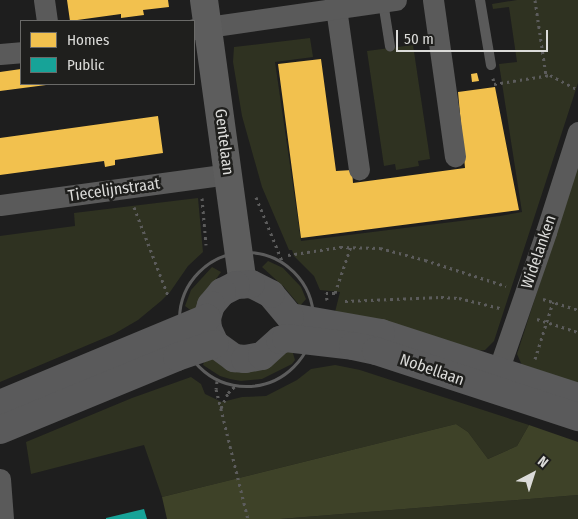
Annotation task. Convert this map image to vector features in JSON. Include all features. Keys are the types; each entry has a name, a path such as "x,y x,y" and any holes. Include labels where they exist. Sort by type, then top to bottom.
{"main road":[{"path":"243,284 251,284 265,289 276,299 284,327 266,354 251,359 234,358 215,344 210,334 207,318 211,305 218,296 228,288 243,284"},
{"name":"Nobellaan","path":"284,327 290,317 316,317 381,333 578,397"},
{"name":"Nobellaan","path":"316,317 376,351 578,417"},
{"path":"0,430 184,341 207,318"},
{"path":"0,404 184,341 215,344"}],"street":[{"path":"44,0 47,20"},
{"name":"Gentelaan","path":"204,0 201,28 228,174 243,284"},
{"path":"433,0 455,156"},
{"path":"201,28 380,1"},
{"path":"336,8 359,170"},
{"path":"0,54 20,52"},
{"name":"Widelanken","path":"498,371 578,132"},
{"name":"Tiecelijnstraat","path":"0,205 228,174"},
{"path":"0,478 3,519"}],"lane":[{"path":"480,0 491,65"},
{"path":"380,1 390,46"}],"path":[{"path":"535,0 546,75"},
{"path":"491,65 494,84 550,75 578,90"},
{"path":"228,174 250,190 256,197 284,263 302,281 316,317"},
{"path":"200,178 206,245"},
{"path":"126,188 169,298"},
{"path":"284,263 262,254 239,252 216,258 192,279 182,298 184,341 196,364 217,381 235,386 255,386 279,379 298,363 326,293 335,293 351,246"},
{"path":"288,255 351,246 380,248 402,253 578,310"},
{"path":"343,301 459,298 518,313 578,332"},
{"path":"316,317 334,301"},
{"path":"217,381 216,389 248,519"},
{"path":"221,408 225,398 235,386"}],"green space":[{"path":"517,0 578,0 578,83 494,341 485,350 476,351 334,316 340,292 320,290 314,276 294,256 292,250 289,250 262,187 242,116 233,62 234,47 310,38 313,57 275,62 301,241 500,216 522,212 499,64 517,62 509,7 493,9 492,4"},
{"path":"413,45 430,159 418,161 419,166 396,170 395,164 384,166 367,51"},
{"path":"578,165 578,389 524,370 517,354"},
{"path":"198,198 203,252 188,266 170,292 161,301 138,320 114,334 0,382 0,236 75,226 74,213"},
{"path":"268,261 283,268 301,287 306,299 300,306 284,287 262,267"},
{"path":"212,267 221,272 193,312 185,306 191,290"},
{"path":"292,350 295,360 292,364 262,379 241,381 230,379 220,376 203,365 206,356 287,352"},
{"path":"335,365 360,370 529,425 517,446 488,459 468,432 456,424 162,497 144,445 31,474 26,442 132,398 191,377 201,384 205,394 222,402 242,397 266,396 297,380 311,369"},
{"path":"456,424 468,432 488,459 517,446 529,425 578,442 578,495 280,519 167,519 162,497"},
{"path":"578,495 578,519 280,519"}],"building: Homes":[{"path":"67,0 168,0 169,7 143,10 144,15 121,18 121,14 70,20"},
{"path":"321,59 336,171 352,170 353,183 465,168 458,92 495,87 519,210 301,238 278,64"},
{"path":"20,69 20,85 46,85 0,91 0,72"},
{"path":"477,73 479,81 472,82 471,74"},
{"path":"158,116 163,153 115,160 115,165 105,167 104,161 0,175 0,138"}],"building: Public":[{"path":"144,509 147,519 106,519 106,518"}]}
